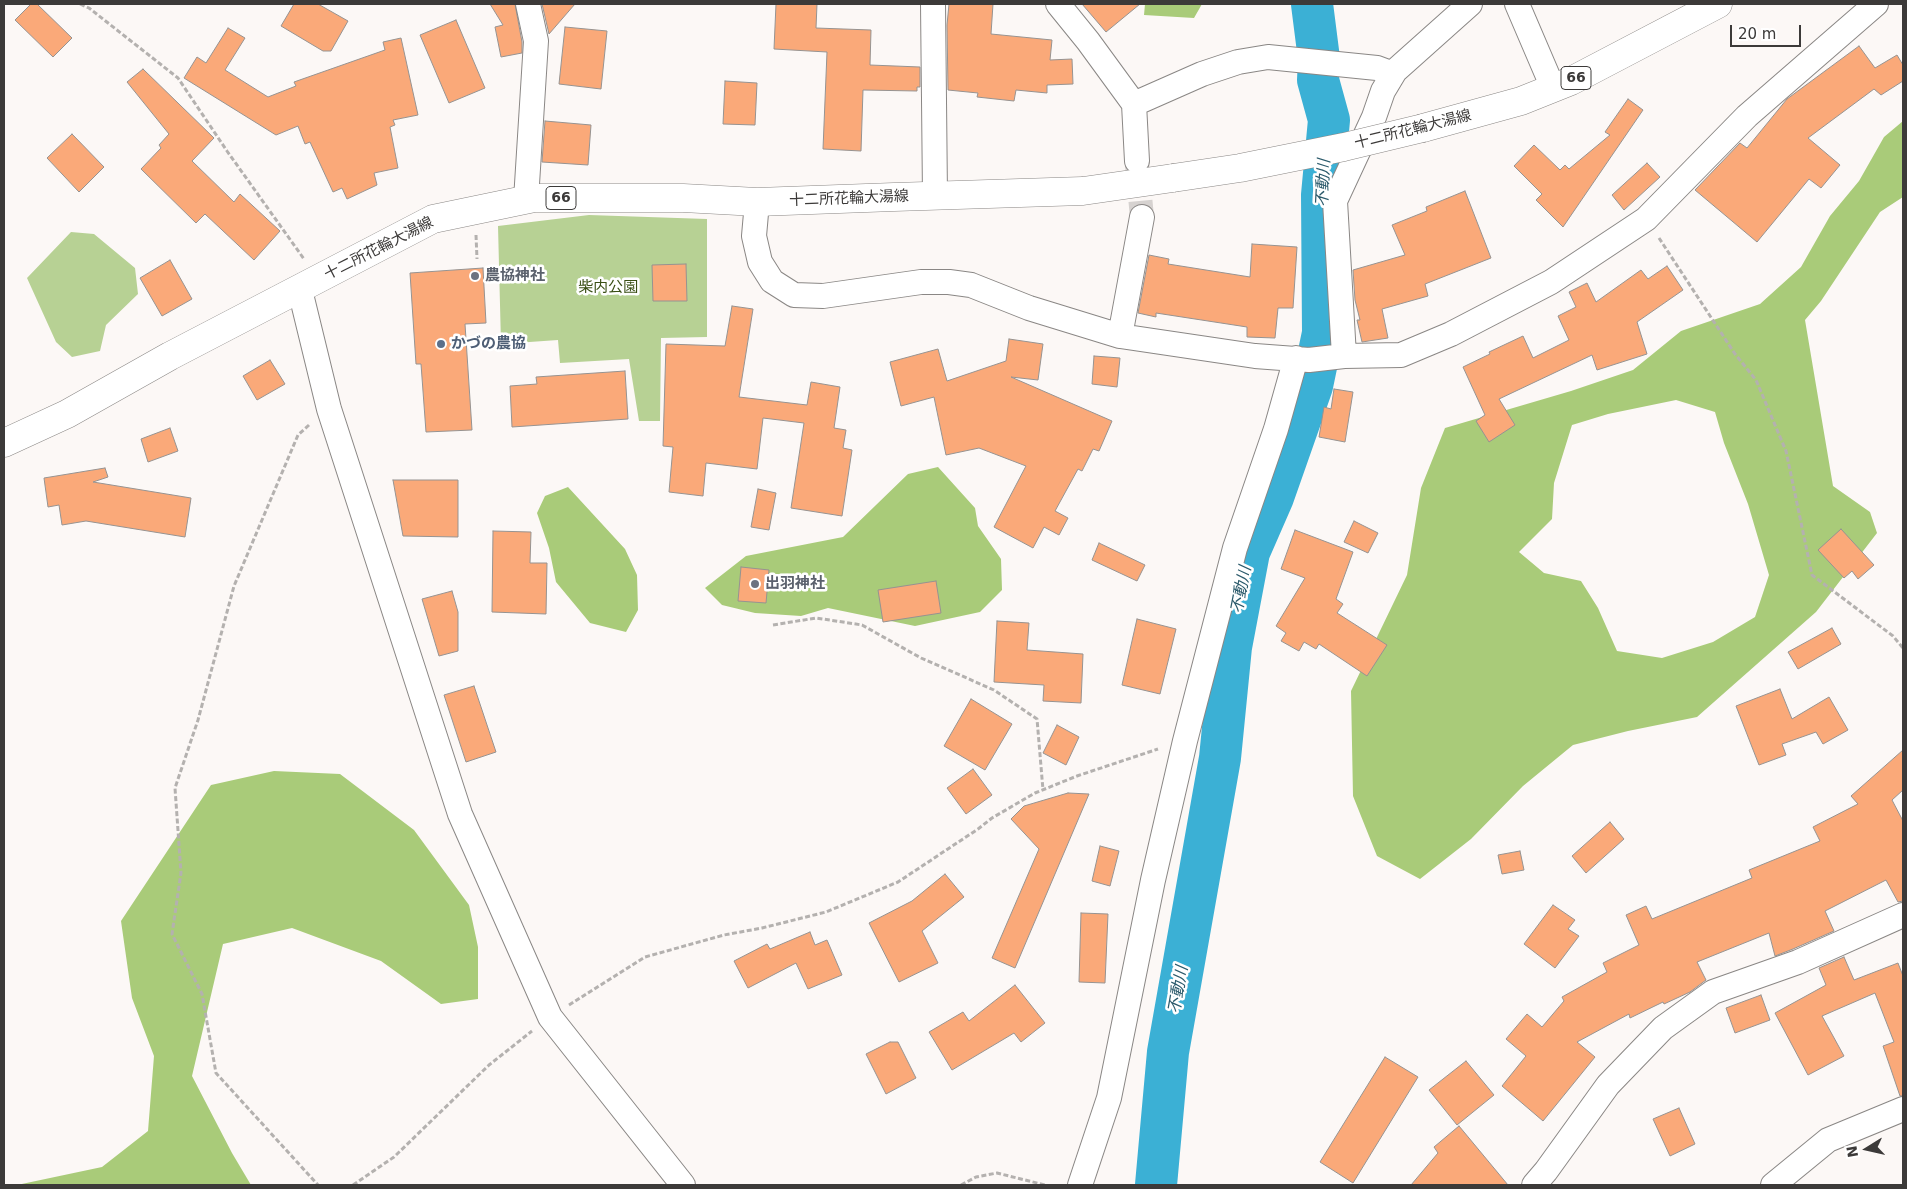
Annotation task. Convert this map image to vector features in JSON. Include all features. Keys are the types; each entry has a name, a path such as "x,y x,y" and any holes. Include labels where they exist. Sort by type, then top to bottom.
{"main road":[{"name":"十二所花輪大湯線","path":"4,442 67,414 170,356 433,219 534,198 673,198 757,202 1083,191 1240,168 1423,128 1521,102 1630,51 1718,4"}],"street":[{"path":"526,200 536,41 528,4"},
{"path":"933,4 935,196"},
{"path":"1058,4 1134,104 1137,161"},
{"path":"1080,1185 1110,1098 1153,880 1185,741 1235,548 1276,429 1320,358 1336,201 1374,117 1383,91 1393,74 1470,4"},
{"path":"1516,4 1553,88"},
{"path":"757,202 754,236 760,262 772,281 794,295 823,296 921,282 971,285 1029,308 1120,336 1255,356 1320,358 1400,355 1451,334 1551,282 1646,219 1747,116 1876,4"},
{"path":"1134,104 1202,74 1238,62 1268,57 1377,68 1393,74"},
{"path":"1120,336 1142,217"},
{"path":"309,285 329,409 460,814 550,1017 683,1185"},
{"path":"1534,1185 1608,1084 1663,1028 1713,992 1798,962 1903,915"},
{"path":"1773,1185 1828,1140 1903,1109"}],"path":[{"path":"80,4 89,8 178,78 227,151 309,285"},
{"path":"1646,219 1735,354 1756,380 1786,451 1812,575 1893,636 1903,648"},
{"path":"318,1185 216,1074 202,994 172,934 181,873 174,788 198,720 234,586 298,435 329,409"},
{"path":"773,626 816,618 862,625 921,658 994,690 1037,719 1043,790"},
{"path":"353,1185 394,1157 489,1065 550,1017 646,957 724,935 762,928 826,912 898,882 978,830 992,818 1034,793 1077,776 1185,741"},
{"path":"961,1185 976,1177 997,1173 1045,1185"}],"green space":[{"path":"1145,4 1202,4 1194,18 1144,15"},
{"path":"1903,121 1903,197 1880,212 1821,301 1805,320 1833,486 1870,512 1877,533 1816,612 1697,717 1628,731 1573,745 1523,786 1471,839 1420,879 1377,856 1353,796 1351,691 1407,575 1421,488 1445,428 1571,391 1633,370 1681,331 1760,304 1801,267 1830,216 1859,181 1884,137","holes":["1676,400 1715,412 1724,443 1748,504 1769,575 1755,617 1713,642 1662,658 1617,651 1598,608 1581,581 1544,573 1519,552 1552,519 1554,483 1572,425 1608,414"]},
{"name":"柴内公園","path":"589,215 707,219 707,337 661,338 660,421 639,421 629,359 560,363 558,340 501,344 498,226"},
{"path":"71,232 94,234 135,268 138,294 106,325 100,351 72,357 56,342 27,278"},
{"path":"938,467 975,508 978,526 1001,559 1002,590 980,612 915,626 828,608 801,616 755,613 722,605 705,588 746,556 843,537 908,474"},
{"path":"568,487 625,549 637,575 638,610 626,632 590,623 556,582 549,548 537,513 545,496"},
{"path":"274,771 340,774 414,830 469,905 478,947 478,999 441,1004 381,961 292,928 223,944 192,1076 251,1185 17,1185 102,1167 148,1131 154,1056 132,998 121,921 211,785"}],"building":[{"path":"31,4 37,4 72,38 53,57 15,20"},
{"path":"294,4 318,4 348,21 331,51 323,51 281,26"},
{"path":"490,4 515,4 522,42 522,53 501,57 495,27 503,25"},
{"path":"542,4 575,4 549,34"},
{"path":"776,4 817,4 816,28 871,30 870,65 920,67 920,87 917,87 917,91 863,90 861,151 823,149 827,52 774,49"},
{"path":"949,4 993,4 991,34 1052,40 1050,60 1072,59 1073,84 1047,85 1047,93 1016,90 1014,101 977,97 978,93 948,90 947,25"},
{"path":"1082,4 1140,4 1106,32"},
{"path":"456,20 485,88 449,103 420,35"},
{"path":"565,27 607,31 601,89 559,84"},
{"path":"228,28 245,38 225,70 268,97 296,86 294,82 385,50 383,42 401,38 418,115 393,120 395,125 390,127 398,168 374,173 377,185 347,199 342,188 333,192 310,142 305,144 298,126 276,135 184,78 197,57 206,63"},
{"path":"1859,46 1875,68 1897,55 1903,65 1903,81 1881,95 1874,89 1808,138 1840,165 1821,188 1809,179 1757,242 1695,190 1740,143 1747,148 1787,99"},
{"path":"143,69 214,138 192,161 234,202 240,194 280,231 254,260 205,214 196,223 141,169 161,148 159,145 169,134 127,82"},
{"path":"725,81 757,83 755,125 723,124"},
{"path":"1628,99 1643,110 1563,227 1536,200 1542,194 1514,166 1534,145 1560,170 1565,165 1569,169 1610,135 1605,132"},
{"path":"545,121 591,125 588,165 542,162"},
{"path":"72,134 104,167 79,192 47,158"},
{"path":"1647,163 1660,177 1624,210 1612,195"},
{"path":"1465,191 1491,258 1425,284 1428,296 1382,309 1388,338 1362,342 1357,320 1360,320 1355,300 1353,270 1405,255 1392,225 1427,211 1426,207"},
{"path":"1252,244 1297,247 1293,308 1278,308 1275,338 1247,337 1247,327 1156,313 1156,317 1138,313 1149,255 1169,259 1168,264 1250,277"},
{"path":"170,260 192,299 162,316 140,278"},
{"path":"686,264 687,301 653,301 652,265"},
{"path":"1667,266 1683,290 1637,322 1647,354 1597,370 1592,355 1499,399 1515,425 1489,442 1476,421 1485,415 1463,367 1523,336 1533,358 1569,340 1558,316 1576,307 1569,292 1587,283 1596,302 1641,270 1648,279"},
{"name":"かづの農協","path":"483,268 486,323 465,324 472,430 426,432 421,364 416,364 410,273"},
{"path":"732,306 753,309 739,397 807,405 811,382 840,387 834,428 846,430 843,448 852,450 842,516 791,508 804,423 763,418 757,469 706,463 703,496 669,492 673,447 663,446 666,344 725,346"},
{"path":"1009,339 1043,344 1038,380 1011,377 1112,421 1099,451 1093,449 1082,471 1078,469 1055,511 1068,518 1059,535 1044,527 1033,548 994,527 1026,466 979,448 946,455 934,397 901,406 890,362 938,349 947,381 1006,361"},
{"path":"1094,356 1120,358 1117,387 1092,384"},
{"path":"270,360 285,384 257,400 243,376"},
{"path":"625,371 628,419 512,427 510,386 537,384 536,377"},
{"path":"1334,389 1353,392 1345,442 1319,437 1324,407 1331,409"},
{"path":"170,428 178,451 148,462 141,439"},
{"path":"105,468 108,477 93,482 191,498 185,537 86,521 62,525 59,505 48,507 44,478"},
{"path":"393,480 458,480 458,537 403,536"},
{"path":"758,489 776,493 769,530 751,527"},
{"path":"1354,521 1378,533 1368,553 1344,542"},
{"path":"1841,529 1874,565 1858,579 1852,571 1844,578 1818,550"},
{"path":"1295,530 1353,552 1336,599 1343,604 1337,613 1387,645 1367,676 1319,644 1316,649 1304,642 1299,651 1281,641 1286,633 1276,626 1305,578 1281,569"},
{"path":"493,531 531,532 530,563 547,563 546,614 492,612"},
{"path":"1099,543 1145,565 1137,581 1092,560"},
{"name":"出羽神社","path":"741,567 769,570 766,603 738,601"},
{"path":"936,581 941,613 883,622 878,590"},
{"path":"452,591 458,612 458,651 439,656 422,599"},
{"path":"1137,619 1176,629 1160,694 1122,685"},
{"path":"997,621 1029,623 1027,650 1083,654 1081,703 1043,701 1044,685 994,682"},
{"path":"1832,628 1841,644 1798,669 1788,652"},
{"path":"474,686 496,752 466,762 444,695"},
{"path":"1780,689 1792,719 1829,697 1848,730 1823,744 1816,732 1782,744 1786,755 1759,765 1736,706"},
{"path":"971,699 1012,724 985,770 944,746"},
{"path":"1057,725 1079,737 1066,765 1043,753"},
{"path":"1903,750 1903,790 1892,800 1903,821 1903,901 1898,902 1886,880 1825,911 1834,931 1793,949 1775,956 1769,933 1697,962 1706,980 1690,992 1664,1004 1663,1002 1630,1018 1629,1014 1577,1042 1595,1057 1543,1121 1502,1086 1526,1056 1506,1039 1527,1014 1542,1027 1564,1001 1562,997 1607,972 1603,963 1639,945 1626,915 1646,906 1652,919 1752,878 1749,870 1820,841 1813,827 1858,804 1851,796"},
{"path":"973,769 992,795 966,814 947,788"},
{"path":"1068,793 1089,794 1015,968 992,958 1039,849 1011,819 1024,806"},
{"path":"1610,822 1624,839 1586,873 1572,856"},
{"path":"1100,846 1119,851 1110,886 1092,881"},
{"path":"1520,851 1524,870 1502,874 1498,855"},
{"path":"945,874 964,897 922,931 938,963 899,982 869,923 912,901"},
{"path":"1553,905 1575,920 1568,929 1579,936 1555,968 1524,944"},
{"path":"1081,913 1108,914 1105,983 1079,982"},
{"path":"810,932 815,945 827,940 842,975 808,989 796,963 748,988 734,961 767,944 770,949"},
{"path":"1844,957 1854,980 1898,963 1903,976 1903,1096 1900,1096 1883,1046 1894,1042 1875,993 1822,1016 1844,1056 1808,1075 1775,1013 1826,985 1819,968"},
{"path":"1015,985 1045,1023 1021,1042 1014,1033 952,1070 929,1032 963,1012 969,1021"},
{"path":"1761,995 1770,1020 1735,1033 1726,1008"},
{"path":"890,1042 898,1042 916,1078 886,1094 866,1054"},
{"path":"1385,1057 1418,1077 1353,1183 1320,1162"},
{"path":"1466,1061 1494,1095 1457,1125 1429,1090"},
{"path":"1679,1108 1695,1144 1670,1156 1653,1119"},
{"path":"1459,1126 1508,1185 1411,1185 1438,1153 1434,1147"}],"waterway":[{"name":"不動川","path":"1156,1185 1168,1052 1220,758 1231,647 1249,552 1273,497 1312,386 1323,333 1322,195 1329,120 1318,80 1319,59 1312,4"}],"tunnel":[{"path":"1137,165 1142,217"}],"place":[{"name":"農協神社","path":"475,276"},
{"name":"かづの農協","path":"441,344"},
{"name":"出羽神社","path":"755,584"}]}
